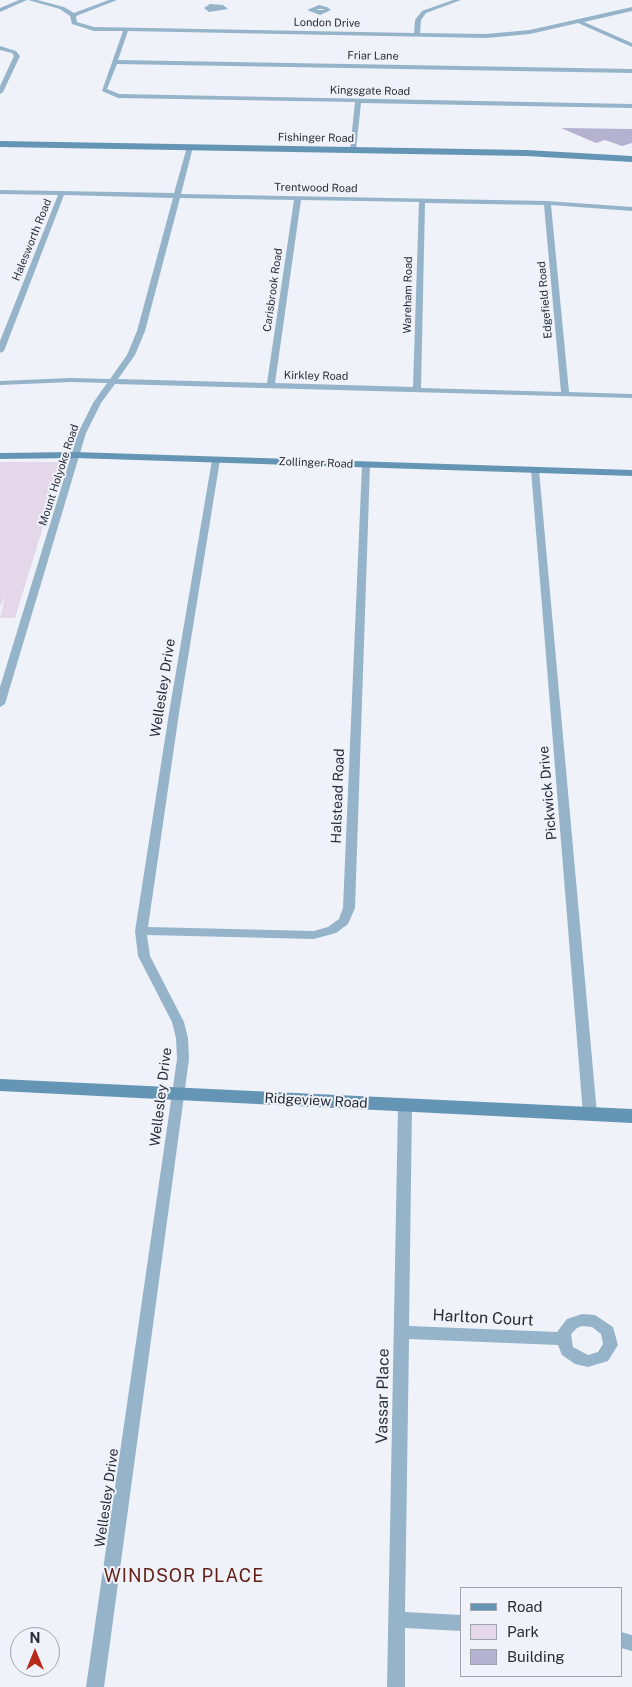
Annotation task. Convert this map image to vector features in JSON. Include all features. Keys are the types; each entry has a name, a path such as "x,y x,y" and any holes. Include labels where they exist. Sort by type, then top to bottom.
{"street":[{"path":"0,10 24,0"},
{"name":"London Drive","path":"31,0 57,6 73,15 73,22 80,27 126,30 417,35 517,34 632,8"},
{"path":"73,15 114,0"},
{"path":"314,0 316,7"},
{"path":"417,35 418,20 424,12 458,0"},
{"path":"578,21 632,45"},
{"path":"114,62 126,30"},
{"path":"0,48 14,52 17,58 0,92"},
{"name":"Friar Lane","path":"114,62 632,71"},
{"name":"Kingsgate Road","path":"114,62 104,90 108,93 131,97 632,106"},
{"path":"353,150 358,101"},
{"name":"Fishinger Road","path":"0,144 526,153 632,159"},
{"name":"Mount Holyoke Road","path":"0,704 82,433 97,403 131,355 141,331 190,147"},
{"name":"Trentwood Road","path":"0,192 546,203 632,210"},
{"name":"Halesworth Road","path":"0,351 62,193"},
{"name":"Carisbrook Road","path":"271,386 298,198"},
{"name":"Wareham Road","path":"417,390 422,200"},
{"name":"Edgefield Road","path":"546,203 565,394"},
{"name":"Kirkley Road","path":"0,383 64,380 114,381 632,396"},
{"name":"Zollinger Road","path":"0,456 75,455 632,473"},
{"name":"Wellesley Drive","path":"95,1687 183,1059 182,1038 171,1006 144,956 141,931 174,713 216,460"},
{"name":"Halstead Road","path":"141,931 314,935 332,930 344,920 349,908 366,465"},
{"name":"Pickwick Drive","path":"535,470 590,1114"},
{"name":"Ridgeview Road","path":"0,1085 632,1116"},
{"name":"Vassar Place","path":"396,1687 405,1106"},
{"name":"Harlton Court","path":"402,1332 563,1339"},
{"path":"397,1620 460,1623"}],"green space":[{"path":"0,462 62,462 45,521 42,521 41,524 44,524 15,618 0,618 5,596 0,607"}],"building":[{"path":"561,128 632,129 632,143 622,146 605,140 596,143"}],"district":[{"name":"WINDSOR PLACE","path":"184,1576"}]}
